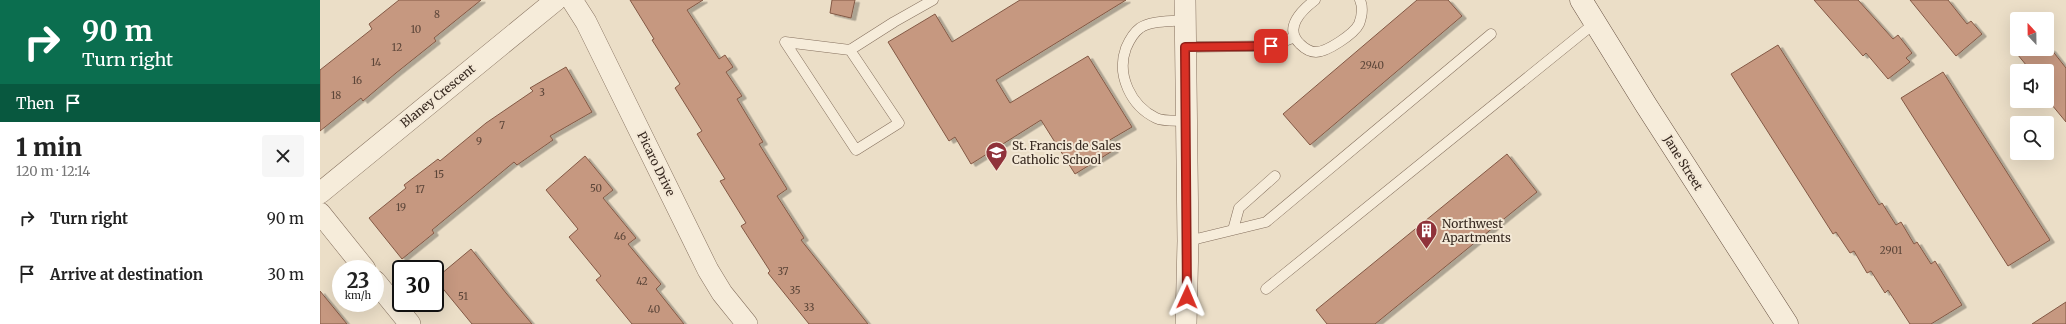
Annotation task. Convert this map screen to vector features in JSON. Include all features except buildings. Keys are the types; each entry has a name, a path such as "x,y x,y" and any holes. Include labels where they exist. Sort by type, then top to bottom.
{"main road":[{"name":"Jane Street","path":"1581,0 1783,322"}],"street":[{"name":"Blaney Crescent","path":"320,193 556,0"},
{"name":"Picaro Drive","path":"572,0 586,22 708,270 722,293 747,324"},
{"path":"1185,10 1188,241 1186,324"},
{"path":"320,213 358,260"},
{"path":"384,292 410,324"}],"lane":[{"path":"850,50 899,123 856,150 785,42 850,50 894,22 933,0"},
{"path":"1315,0 1301,12 1294,22 1293,32 1297,42 1305,49 1316,52 1330,48 1341,41 1358,25 1362,14 1360,0"},
{"path":"1185,10 1140,28 1130,38 1123,58 1123,78 1136,104 1157,119 1186,121"},
{"path":"1266,289 1596,22"},
{"path":"1188,241 1266,222 1491,34"},
{"path":"1185,47 1271,46 1295,37"},
{"path":"1233,230 1239,208 1275,176"}],"place":[{"name":"St. Francis de Sales Catholic School","path":"996,172"},
{"name":"Northwest Apartments","path":"1426,250"}],"route":[{"path":"1187,297 1188,241 1185,47 1271,46"}]}
